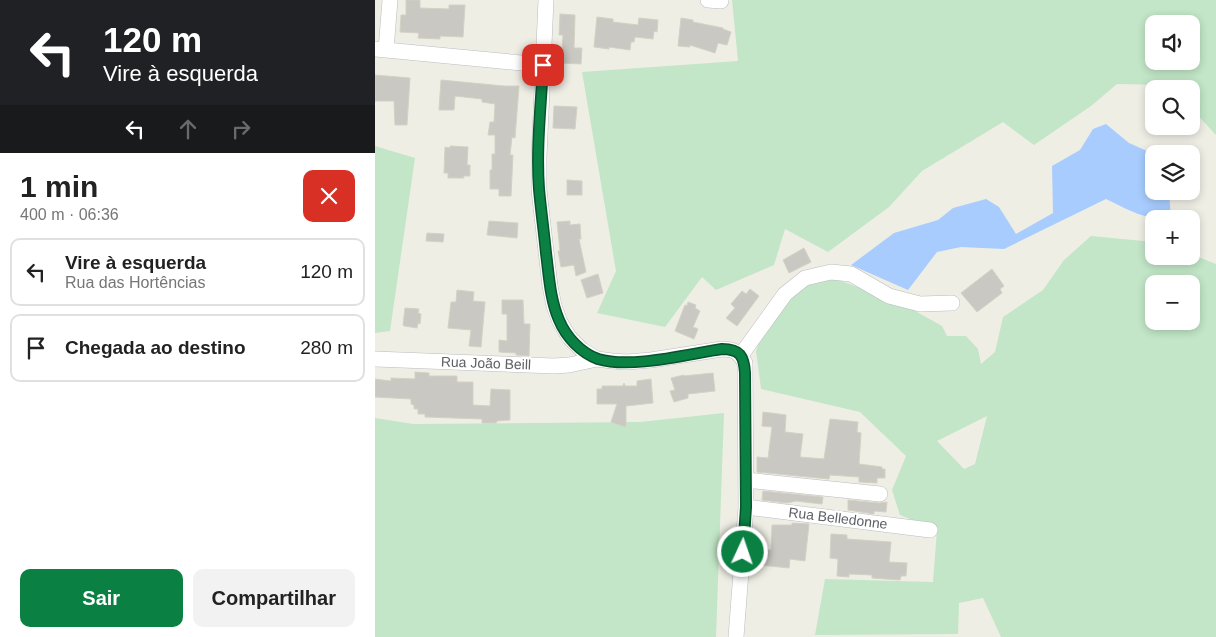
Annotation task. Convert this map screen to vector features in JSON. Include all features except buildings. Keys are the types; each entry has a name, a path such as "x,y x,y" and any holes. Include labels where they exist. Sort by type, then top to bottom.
{"street":[{"path":"390,0 381,49 543,65"},
{"path":"546,0 539,190 551,293 560,322 569,337 582,350 597,358 627,362 732,349 741,355 745,363 746,507 736,637"},
{"path":"708,0 721,0"},
{"path":"741,355 785,294 805,278 831,272 851,274 889,296 920,304 952,303"},
{"name":"Rua João Beill","path":"375,359 554,366 569,365 597,358"},
{"path":"746,480 880,494"},
{"name":"Rua Belledonne","path":"746,507 929,530"}],"green space":[{"path":"732,0 1216,0 1216,135 1200,118 1200,80 1145,80 1145,85 1117,84 1091,106 1034,145 1003,122 922,171 889,207 828,252 785,229 774,265 716,290 702,277 665,327 597,313 616,271 582,72 738,61"},
{"path":"375,146 415,158 390,331 375,333"},
{"path":"1091,236 1145,241 1145,265 1200,265 1200,258 1216,264 1216,637 1001,637 983,598 959,603 958,634 815,635 825,579 933,582 937,530 900,515 892,490 906,456 860,412 761,389 756,351 759,342 803,281 825,275 901,303 942,326 947,336 966,336 978,349 981,364 995,352 1003,317 1043,290 1064,260","holes":["987,416 975,464 964,469 937,441"]},
{"path":"724,413 716,637 375,637 375,418 413,424 640,422"}],"water":[{"path":"1106,124 1129,143 1145,150 1145,200 1170,200 1170,210 1145,210 1145,216 1106,199 1004,249 961,247 937,252 908,290 851,265 894,233 938,220 953,208 986,199 999,207 1016,234 1053,213 1052,166 1080,150 1093,129"}],"route":[{"path":"543,65 539,190 550,286 560,322 569,337 582,350 597,358 612,361 639,361 722,349 732,349 741,355 745,363 746,507 743,552"}]}
